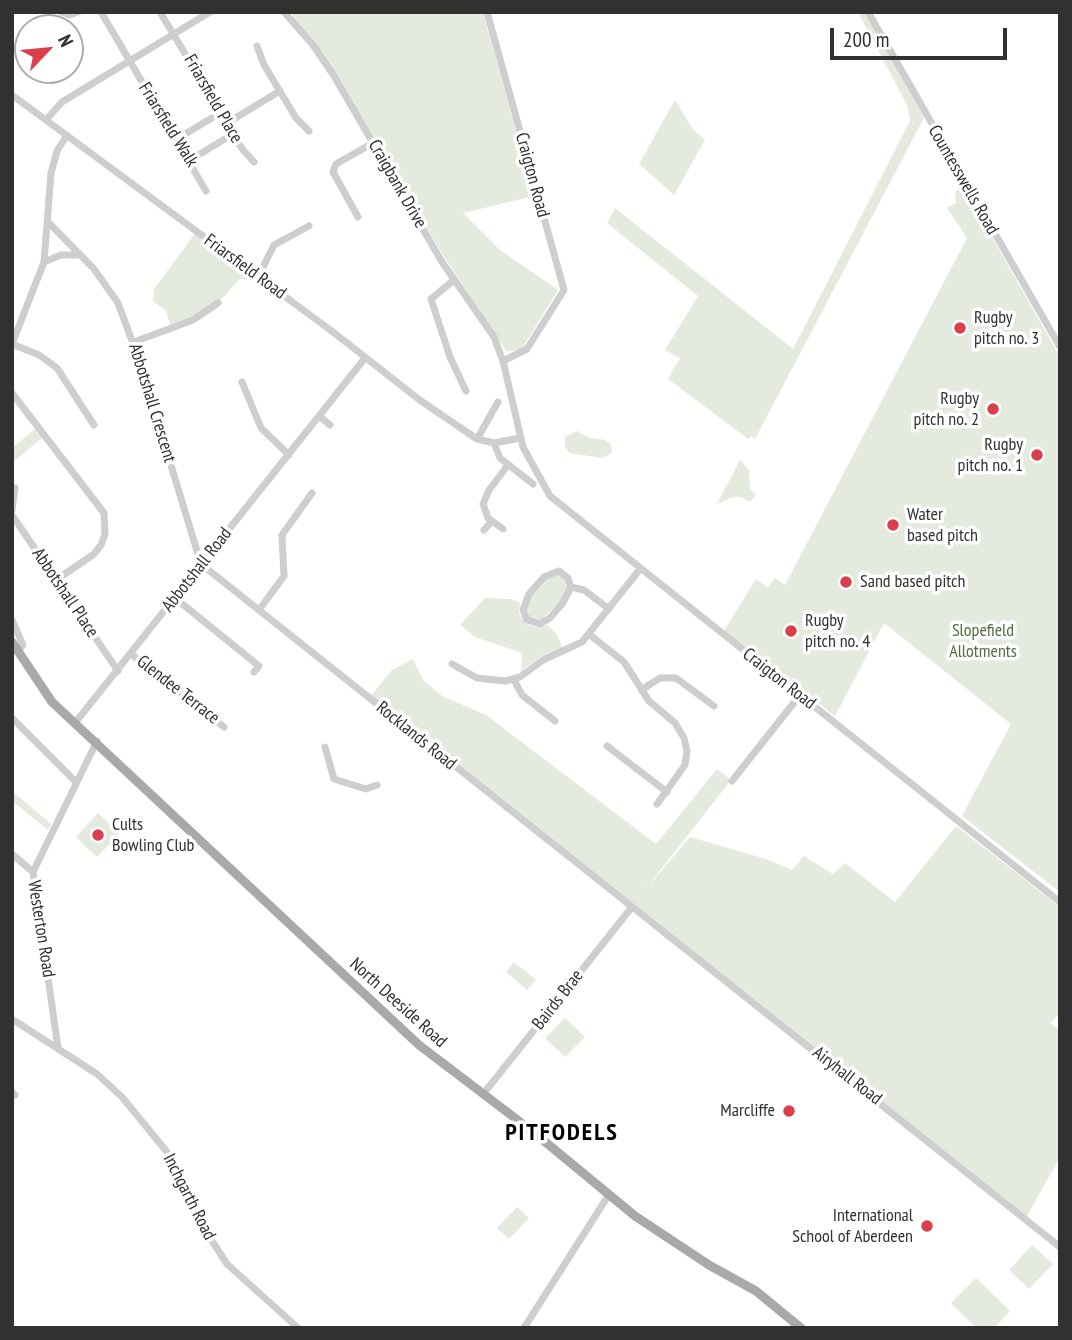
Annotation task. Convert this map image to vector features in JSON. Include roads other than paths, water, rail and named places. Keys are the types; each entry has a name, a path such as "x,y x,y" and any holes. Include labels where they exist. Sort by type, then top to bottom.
{"main road":[{"name":"North Deeside Road","path":"12,642 40,687 75,723 383,1013 608,1196 670,1241 756,1290 801,1328"}],"street":[{"path":"61,12 69,15 78,12"},
{"name":"Friarsfield Walk","path":"101,12 206,191"},
{"name":"Friarsfield Place","path":"160,12 233,134 254,162"},
{"path":"46,120 62,102 210,12"},
{"name":"Craigbank Drive","path":"284,12 313,45 454,280 494,337 503,361"},
{"name":"Craigton Road","path":"487,12 564,290 527,349 503,361 520,438 550,496 1060,902"},
{"name":"Countesswells Road","path":"868,12 1060,347"},
{"path":"257,46 296,118 309,131"},
{"path":"227,124 281,91"},
{"name":"Friarsfield Road","path":"12,95 477,439"},
{"path":"177,139 220,113"},
{"path":"190,160 233,134"},
{"path":"66,135 53,161 44,262 12,344 39,355 57,369 94,425"},
{"path":"358,217 335,176 334,167 373,143"},
{"path":"352,206 360,201"},
{"name":"Abbotshall Crescent","path":"48,222 114,295 134,342 201,564"},
{"path":"258,277 275,244 309,226"},
{"path":"44,262 61,255 79,255"},
{"path":"454,280 431,299 450,357 464,388 472,381"},
{"path":"134,342 194,320 218,303"},
{"name":"Abbotshall Road","path":"75,723 366,358"},
{"path":"242,382 261,428 289,454"},
{"path":"12,393 104,513 105,534 101,545 94,554 56,580"},
{"path":"498,402 477,439 494,443 520,438"},
{"path":"493,411 501,417"},
{"path":"319,416 330,425"},
{"path":"494,443 497,454 533,484"},
{"path":"502,529 485,511 485,497 509,466"},
{"path":"12,510 15,488"},
{"path":"259,610 284,576 282,535 312,493"},
{"name":"Abbotshall Place","path":"12,515 118,670"},
{"path":"484,530 492,521"},
{"name":"Rocklands Road","path":"201,564 632,907"},
{"path":"452,664 477,678 514,680 543,660 572,649 590,635 640,569"},
{"path":"553,572 564,573 570,587 562,604 550,618 540,624 527,620 524,604 544,577 553,572"},
{"path":"570,587 584,590 609,609"},
{"path":"175,598 259,666 254,672"},
{"name":"North Deeside Road","path":"12,620 23,645 18,651"},
{"path":"590,635 624,662 641,690 675,723 684,738 687,751 685,765 657,804"},
{"name":"Glendee Terrace","path":"131,654 224,726"},
{"path":"641,690 660,678 676,678 714,706"},
{"path":"514,680 522,695 555,721"},
{"path":"702,696 709,688"},
{"path":"732,781 800,695"},
{"path":"12,718 76,782"},
{"name":"Westerton Road","path":"58,1048 33,872 97,741"},
{"path":"607,746 667,792"},
{"path":"325,747 334,779 366,789 377,785"},
{"path":"620,756 627,747"},
{"path":"12,855 33,872"},
{"name":"Bairds Brae","path":"484,1093 632,907"},
{"name":"Airyhall Road","path":"632,907 1058,1242"},
{"name":"Inchgarth Road","path":"12,1019 97,1074 122,1097 167,1152 200,1222 227,1264 298,1328"},
{"path":"525,1326 608,1196"}],"place":[{"name":"Rugby pitch no. 3","path":"960,328"},
{"name":"Rugby pitch no. 2","path":"993,409"},
{"name":"Rugby pitch no. 1","path":"1037,455"},
{"name":"Water based pitch","path":"893,525"},
{"name":"Sand based pitch","path":"846,582"},
{"name":"Rugby pitch no. 4","path":"791,631"},
{"name":"Cults Bowling Club","path":"98,835"},
{"name":"Marcliffe","path":"789,1111"},
{"name":"International School of Aberdeen","path":"927,1226"}],"district":[{"name":"PITFODELS","path":"562,1133"}],"park label":[{"name":"Slopefield Allotments","path":"983,641"}]}
